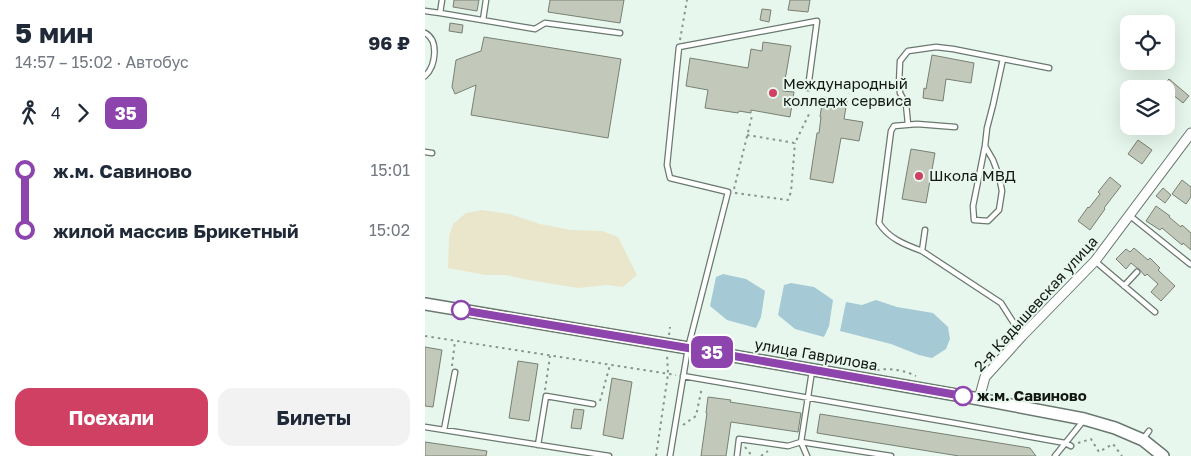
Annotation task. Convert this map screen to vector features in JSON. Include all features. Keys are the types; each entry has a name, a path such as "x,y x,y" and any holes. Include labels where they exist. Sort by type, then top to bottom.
{"street":[{"name":"2-я Кадышевская улица","path":"979,399 985,377 1095,261 1191,133"},
{"name":"улица Гаврилова","path":"425,304 667,344 1084,419 1146,435 1163,456"}],"lane":[{"path":"440,14 442,0"},
{"path":"483,20 486,0"},
{"path":"425,11 535,28 545,23 620,33"},
{"path":"670,456 688,348 728,192 670,178 667,165 679,47 817,21 808,88"},
{"path":"425,33 433,39 435,48 429,72 425,76"},
{"path":"907,124 906,104 900,93 899,84 900,61 908,51 936,47 953,49 1049,68"},
{"path":"985,146 993,160 1002,191 999,210 988,221 974,220 973,206 987,128 1003,59"},
{"path":"955,127 917,124 894,126 891,131 879,223 884,231 900,242 922,251 1001,303 1022,336"},
{"path":"425,152 432,153"},
{"path":"1129,215 1190,264"},
{"path":"922,251 925,230"},
{"path":"1095,261 1155,312"},
{"path":"1124,286 1137,272"},
{"path":"807,456 801,442 812,370"},
{"path":"444,430 455,372"},
{"path":"683,376 1065,443 1071,446"},
{"path":"538,445 546,396 593,404"},
{"path":"1055,456 1084,419"},
{"path":"425,427 609,456"},
{"path":"737,456 739,439 788,446 801,442 891,456"}],"path":[{"path":"679,47 687,0"},
{"path":"728,192 788,200 791,192 795,143 810,112"},
{"path":"747,135 795,143"},
{"path":"656,456 668,374 667,344 670,327"},
{"path":"425,336 683,376"},
{"path":"455,341 451,367 455,372"},
{"path":"546,396 544,395 551,356"},
{"path":"593,404 599,403 610,365"},
{"path":"674,432 696,416 703,380"},
{"path":"1071,446 1091,439 1099,452 1113,444 1123,456"}],"shaded area":[{"path":"482,210 510,214 540,224 571,230 602,231 618,237 637,275 623,287 607,285 578,288 506,275 486,275 448,268 449,236 453,224 466,213"}],"water":[{"path":"723,274 746,279 765,291 761,317 756,328 727,320 710,306 716,277"},
{"path":"791,283 814,287 833,300 829,326 824,337 795,329 778,315 784,285"},
{"path":"876,300 897,307 933,313 948,327 950,339 946,349 932,358 891,344 840,331 846,302 862,305"}],"building":[{"path":"454,0 479,0 477,11 453,7"},
{"path":"550,0 624,0 620,23 548,12"},
{"path":"790,0 810,0 808,12 788,10"},
{"path":"762,9 771,10 769,22 760,20"},
{"path":"450,23 463,25 462,33 449,31"},
{"path":"484,37 621,59 608,138 471,115 476,85 455,94 452,87 456,60 481,51"},
{"path":"763,42 791,46 783,91 794,92 790,117 751,110 751,113 739,111 738,113 705,108 708,90 686,86 690,58 748,68 751,49 762,51"},
{"path":"932,55 974,63 971,83 946,79 943,101 923,98"},
{"path":"1175,84 1189,96 1183,103 1175,97"},
{"path":"823,97 847,101 844,119 863,122 859,141 841,138 833,183 810,179 817,133 819,133"},
{"path":"1138,140 1152,150 1142,164 1128,154"},
{"name":"Школа МВД","path":"911,149 935,153 926,203 902,199"},
{"path":"1110,177 1121,186 1090,230 1078,221 1100,194 1098,192"},
{"path":"1182,180 1191,187 1191,197 1186,204 1172,194"},
{"path":"1163,188 1171,195 1165,203 1156,196"},
{"path":"1156,206 1191,233 1191,250 1162,228 1160,230 1146,221"},
{"path":"1134,248 1148,260 1150,258 1160,268 1158,270 1175,286 1161,301 1151,292 1158,284 1147,274 1145,276 1131,263 1126,269 1116,259 1126,249 1130,252"},
{"path":"425,347 442,350 433,407 425,406"},
{"path":"518,361 538,364 529,421 509,418"},
{"path":"612,378 632,382 623,439 603,435"},
{"path":"708,397 801,413 798,432 731,422 726,456 701,456"},
{"path":"574,409 584,410 581,429 571,428"},
{"path":"820,414 1030,448 1036,456 959,456 817,433"},
{"path":"425,442 487,451 486,456 425,456"}],"bus line":[{"name":"35","path":"461,310 963,396"}],"place":[{"name":"Международный колледж сервиса","path":"773,93"},
{"name":"Школа МВД","path":"919,176"},
{"name":"ж.м. Савиново","path":"963,396"}]}
